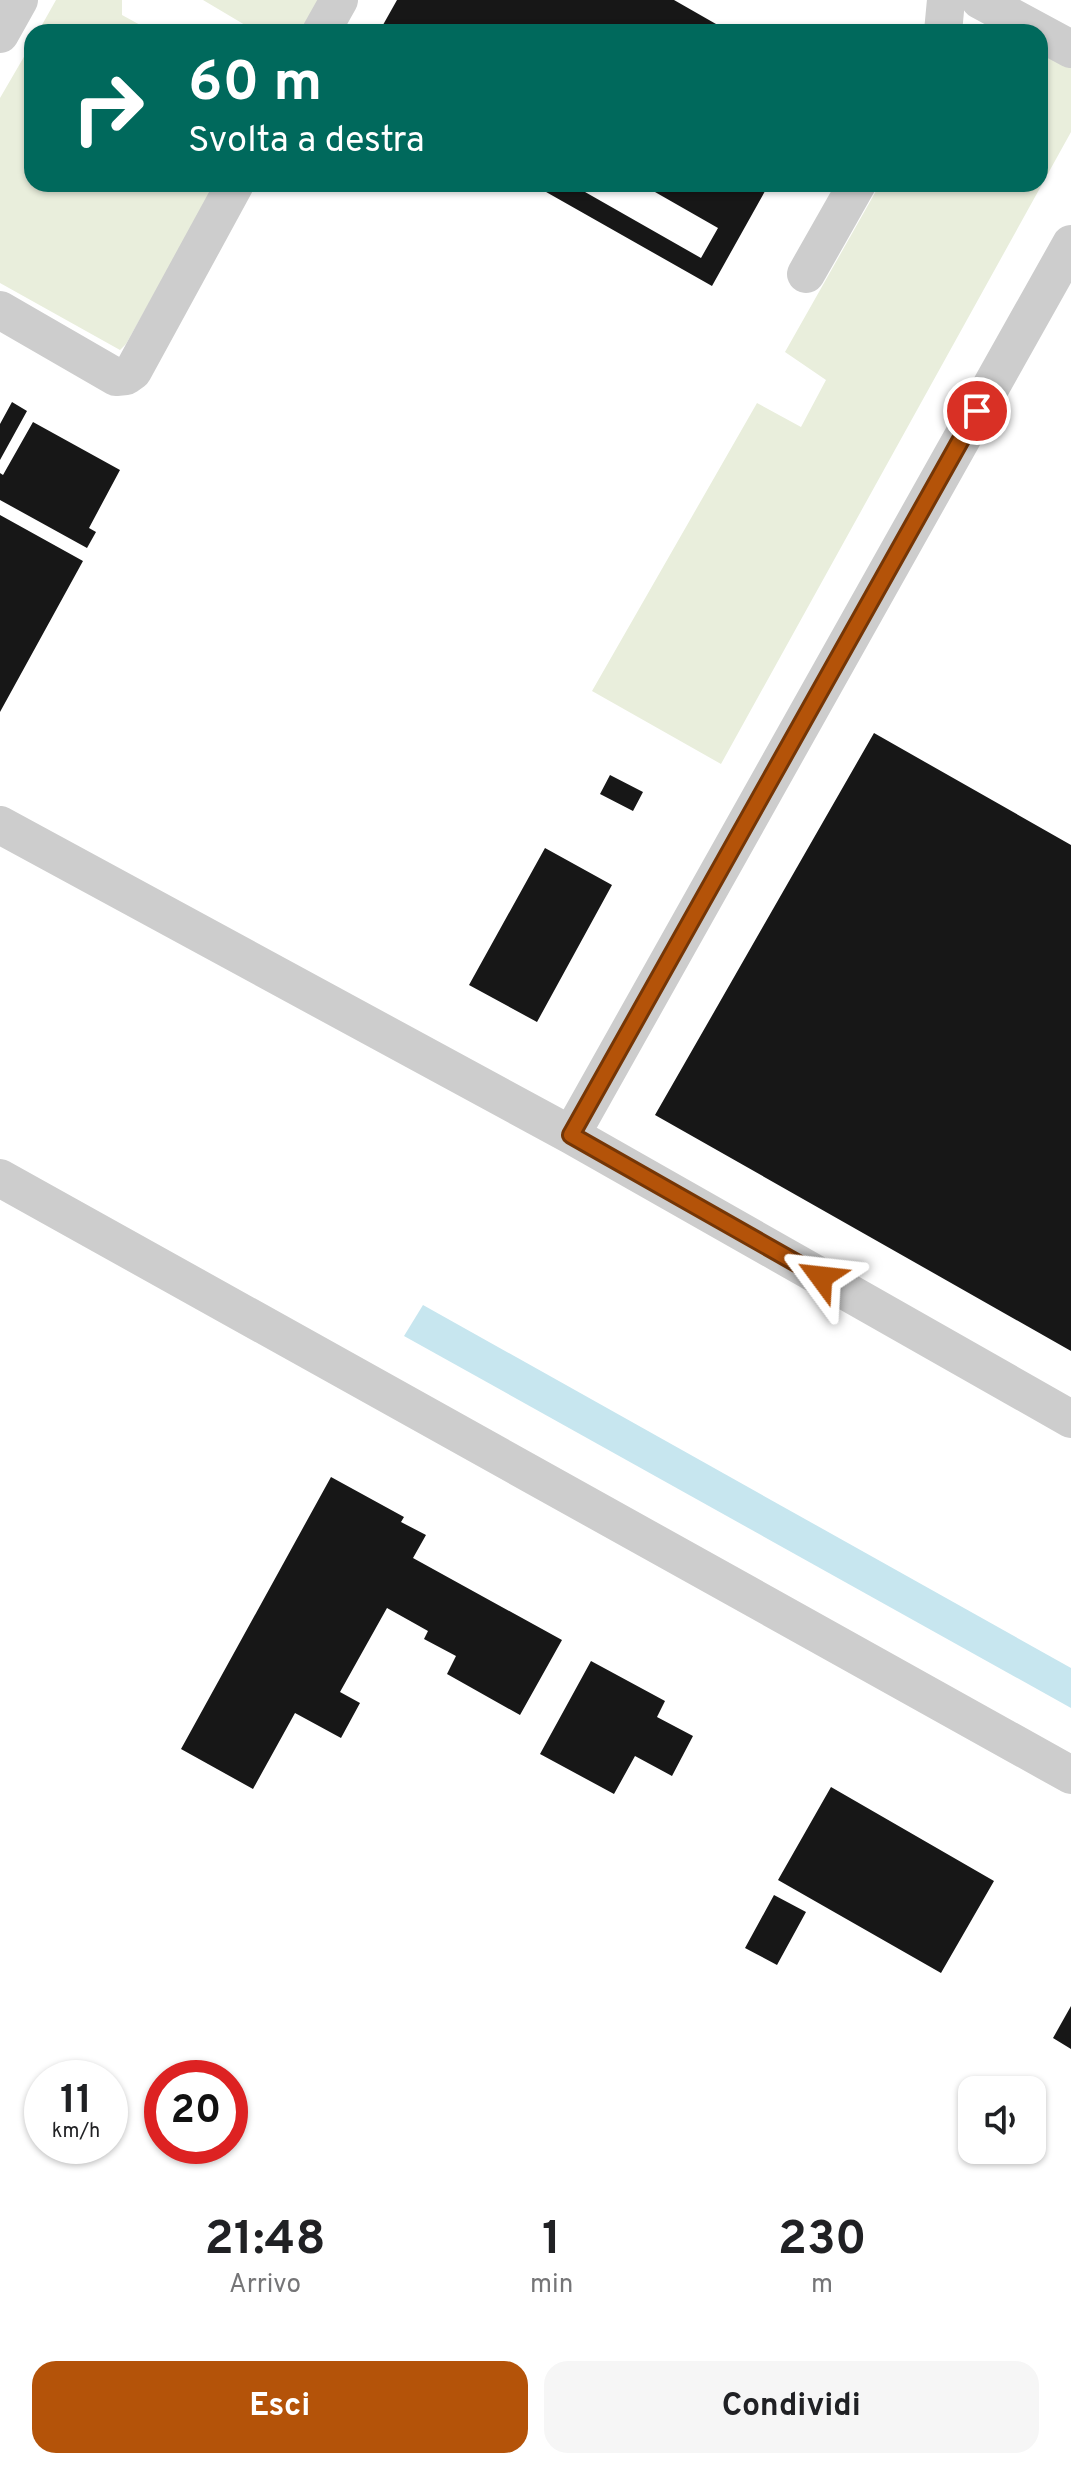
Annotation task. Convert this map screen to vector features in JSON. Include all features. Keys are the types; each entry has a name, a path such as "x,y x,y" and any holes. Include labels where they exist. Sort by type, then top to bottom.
{"lane":[{"path":"0,34 19,0"},
{"path":"326,24 339,0"},
{"path":"945,24 946,0"},
{"path":"980,0 1025,24"},
{"path":"1048,37 1071,49"},
{"path":"0,310 116,377 126,376 133,371 231,192"},
{"path":"806,274 852,192"},
{"path":"571,1135 1071,244"},
{"path":"0,825 571,1135 1071,1419"},
{"path":"0,1178 1071,1775"}],"green space":[{"path":"56,0 122,0 122,15 138,24 42,24"},
{"path":"203,0 319,0 306,24 244,24"},
{"path":"1048,49 1071,62 1071,132 1048,174"},
{"path":"24,57 24,192 212,192 120,350 0,283 0,98"},
{"path":"875,192 1038,192 721,764 592,691 757,403 801,427 826,380 785,352"}],"water":[{"path":"423,1305 1071,1668 1071,1708 404,1336"}],"building":[{"path":"397,0 674,0 716,24 384,24"},
{"path":"546,192 585,192 701,258 718,228 655,192 765,192 712,286"},
{"path":"12,402 27,411 0,460 0,424"},
{"path":"33,422 120,470 89,528 96,532 87,548 0,500 0,473 3,475"},
{"path":"0,515 83,561 0,712"},
{"path":"874,733 1071,845 1071,1351 655,1115"},
{"path":"610,775 643,792 633,811 600,794"},
{"path":"545,848 612,885 537,1022 469,985"},
{"path":"331,1477 404,1517 401,1522 426,1535 413,1558 562,1640 520,1715 447,1674 456,1656 424,1639 428,1631 387,1608 340,1692 360,1703 341,1738 295,1713 253,1789 181,1749"},
{"path":"591,1661 665,1701 657,1717 693,1736 672,1776 635,1756 614,1794 540,1754"},
{"path":"831,1787 994,1881 941,1973 778,1880"},
{"path":"774,1895 806,1912 777,1965 745,1948"},
{"path":"1071,2006 1071,2049 1053,2038"}],"route":[{"path":"821,1277 571,1135 977,411"}]}
